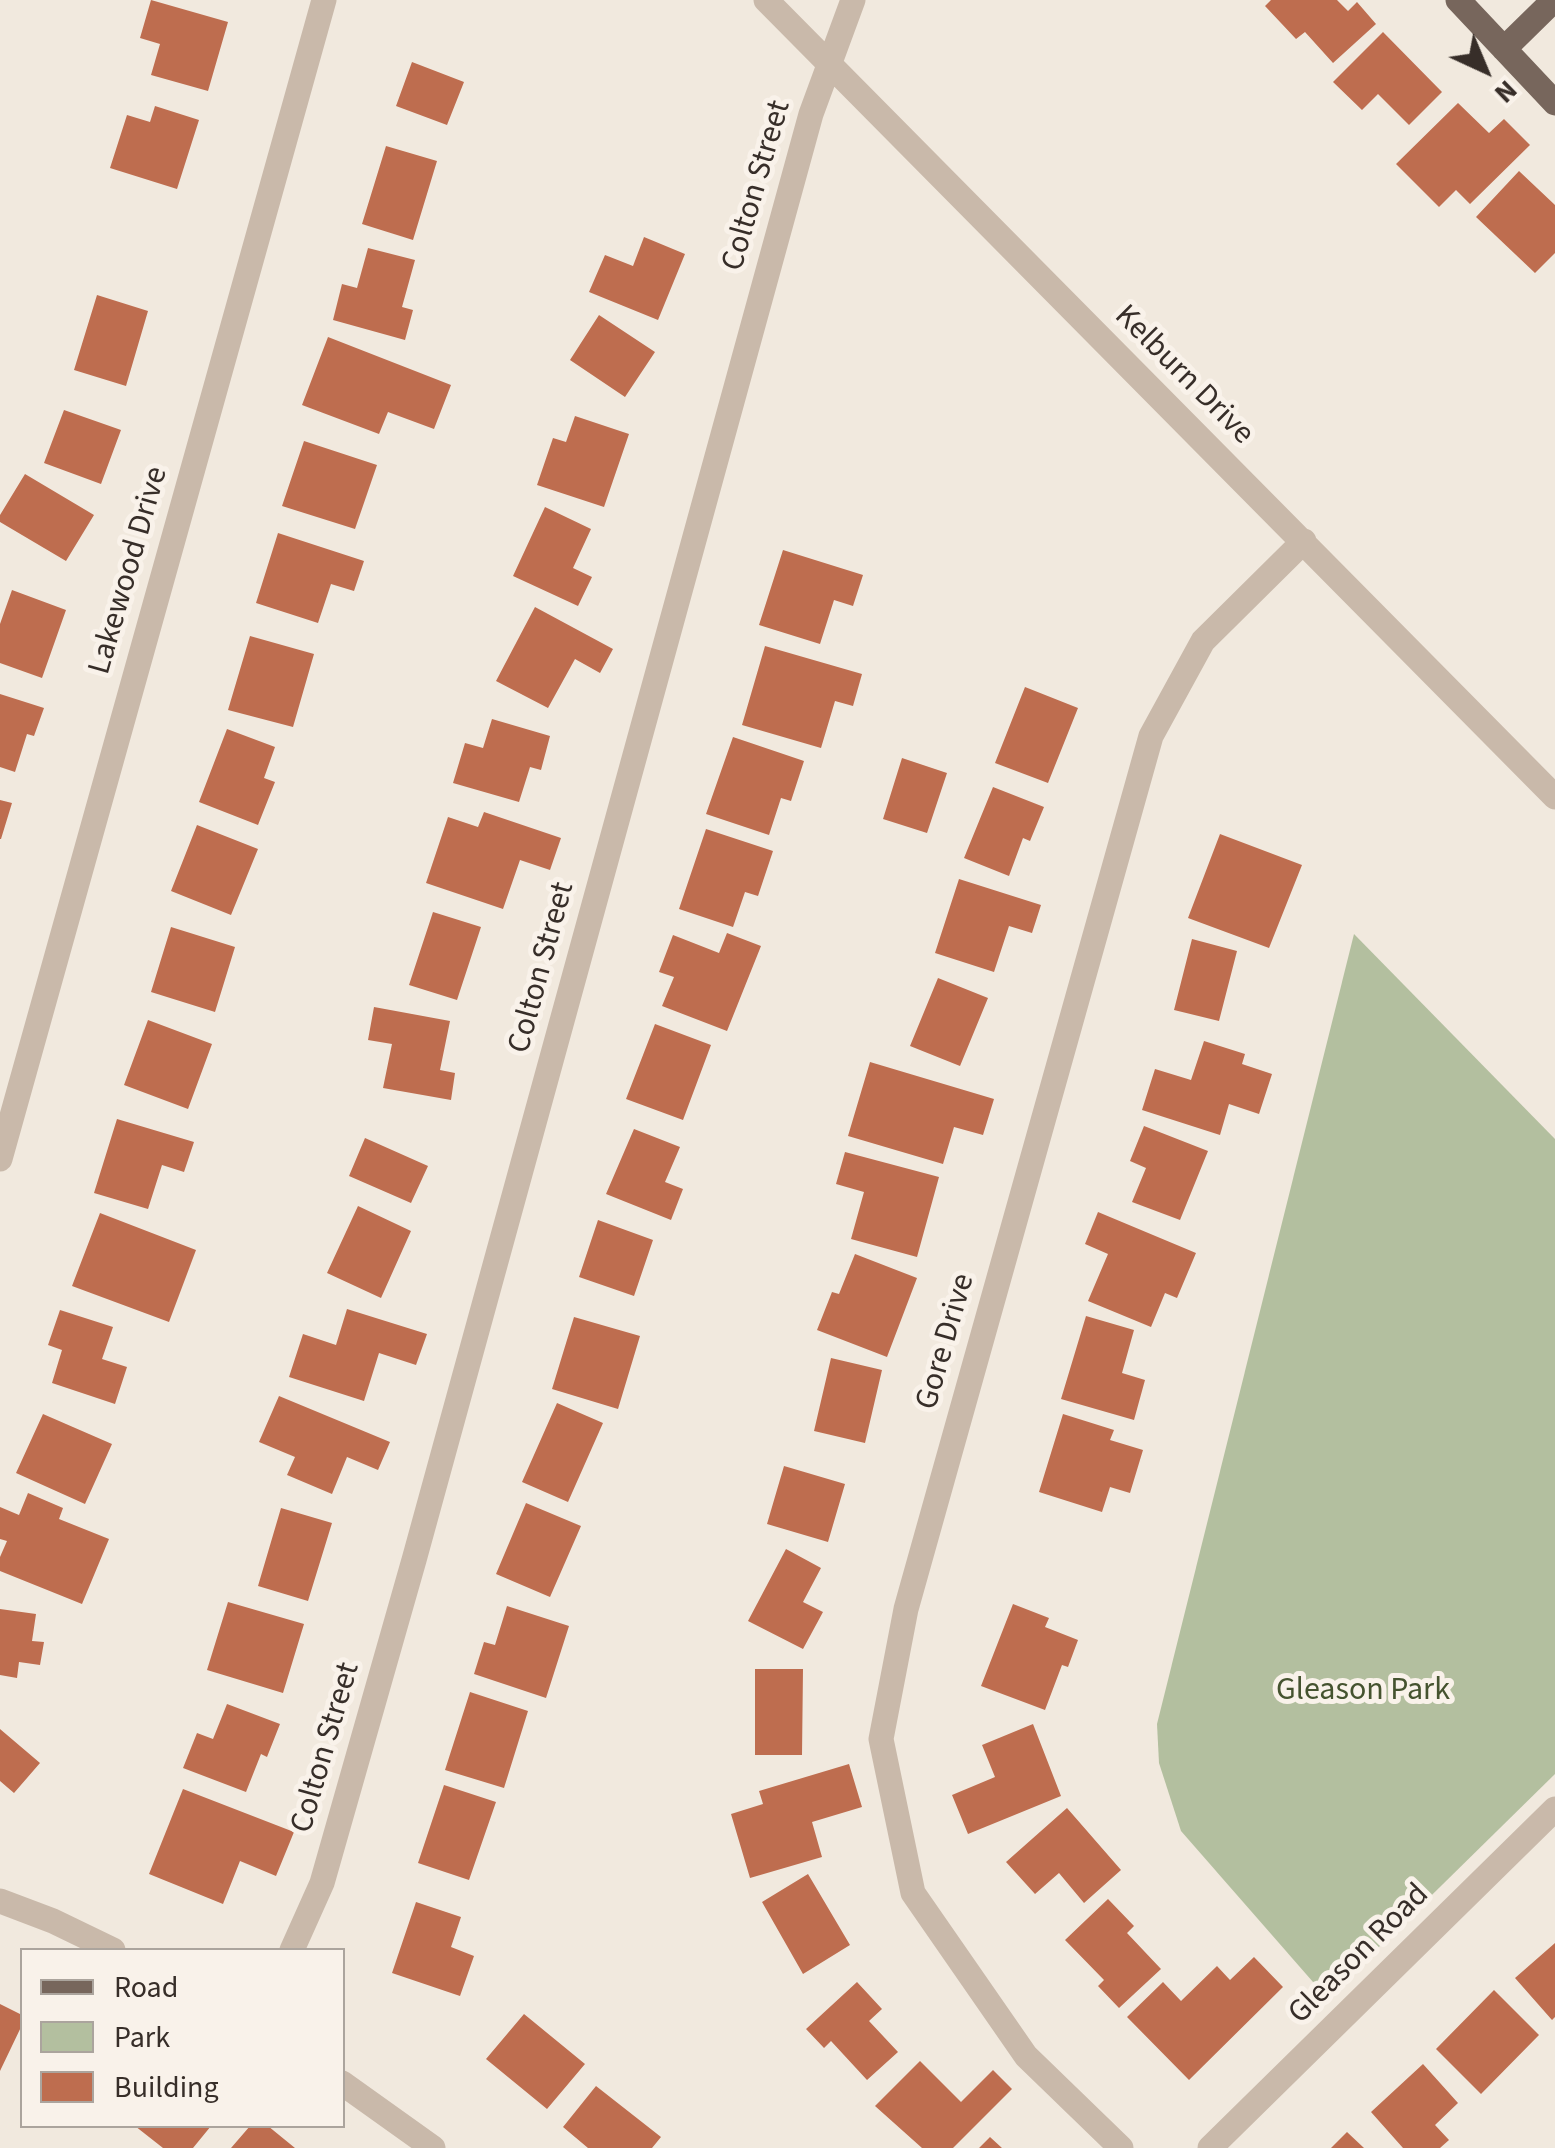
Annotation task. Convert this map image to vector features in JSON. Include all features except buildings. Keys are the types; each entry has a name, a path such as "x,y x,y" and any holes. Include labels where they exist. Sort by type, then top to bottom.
{"main road":[{"path":"1458,0 1555,103"},
{"path":"1504,49 1554,0"}],"street":[{"name":"Lakewood Drive","path":"0,1159 324,0"},
{"name":"Kelburn Drive","path":"766,0 1555,797"},
{"name":"Colton Street","path":"293,1948 322,1883 812,114 853,0"},
{"name":"Gore Drive","path":"1121,2148 1026,2056 913,1892 881,1740 906,1609 1151,736 1204,641 1304,542"},
{"name":"Gleason Road","path":"1210,2148 1555,1809"},
{"path":"0,1901 109,1948"},
{"path":"345,2085 433,2148"}],"green space":[{"name":"Gleason Park","path":"1354,934 1555,1139 1555,1774 1327,1998 1181,1831 1159,1763 1157,1724"}]}
